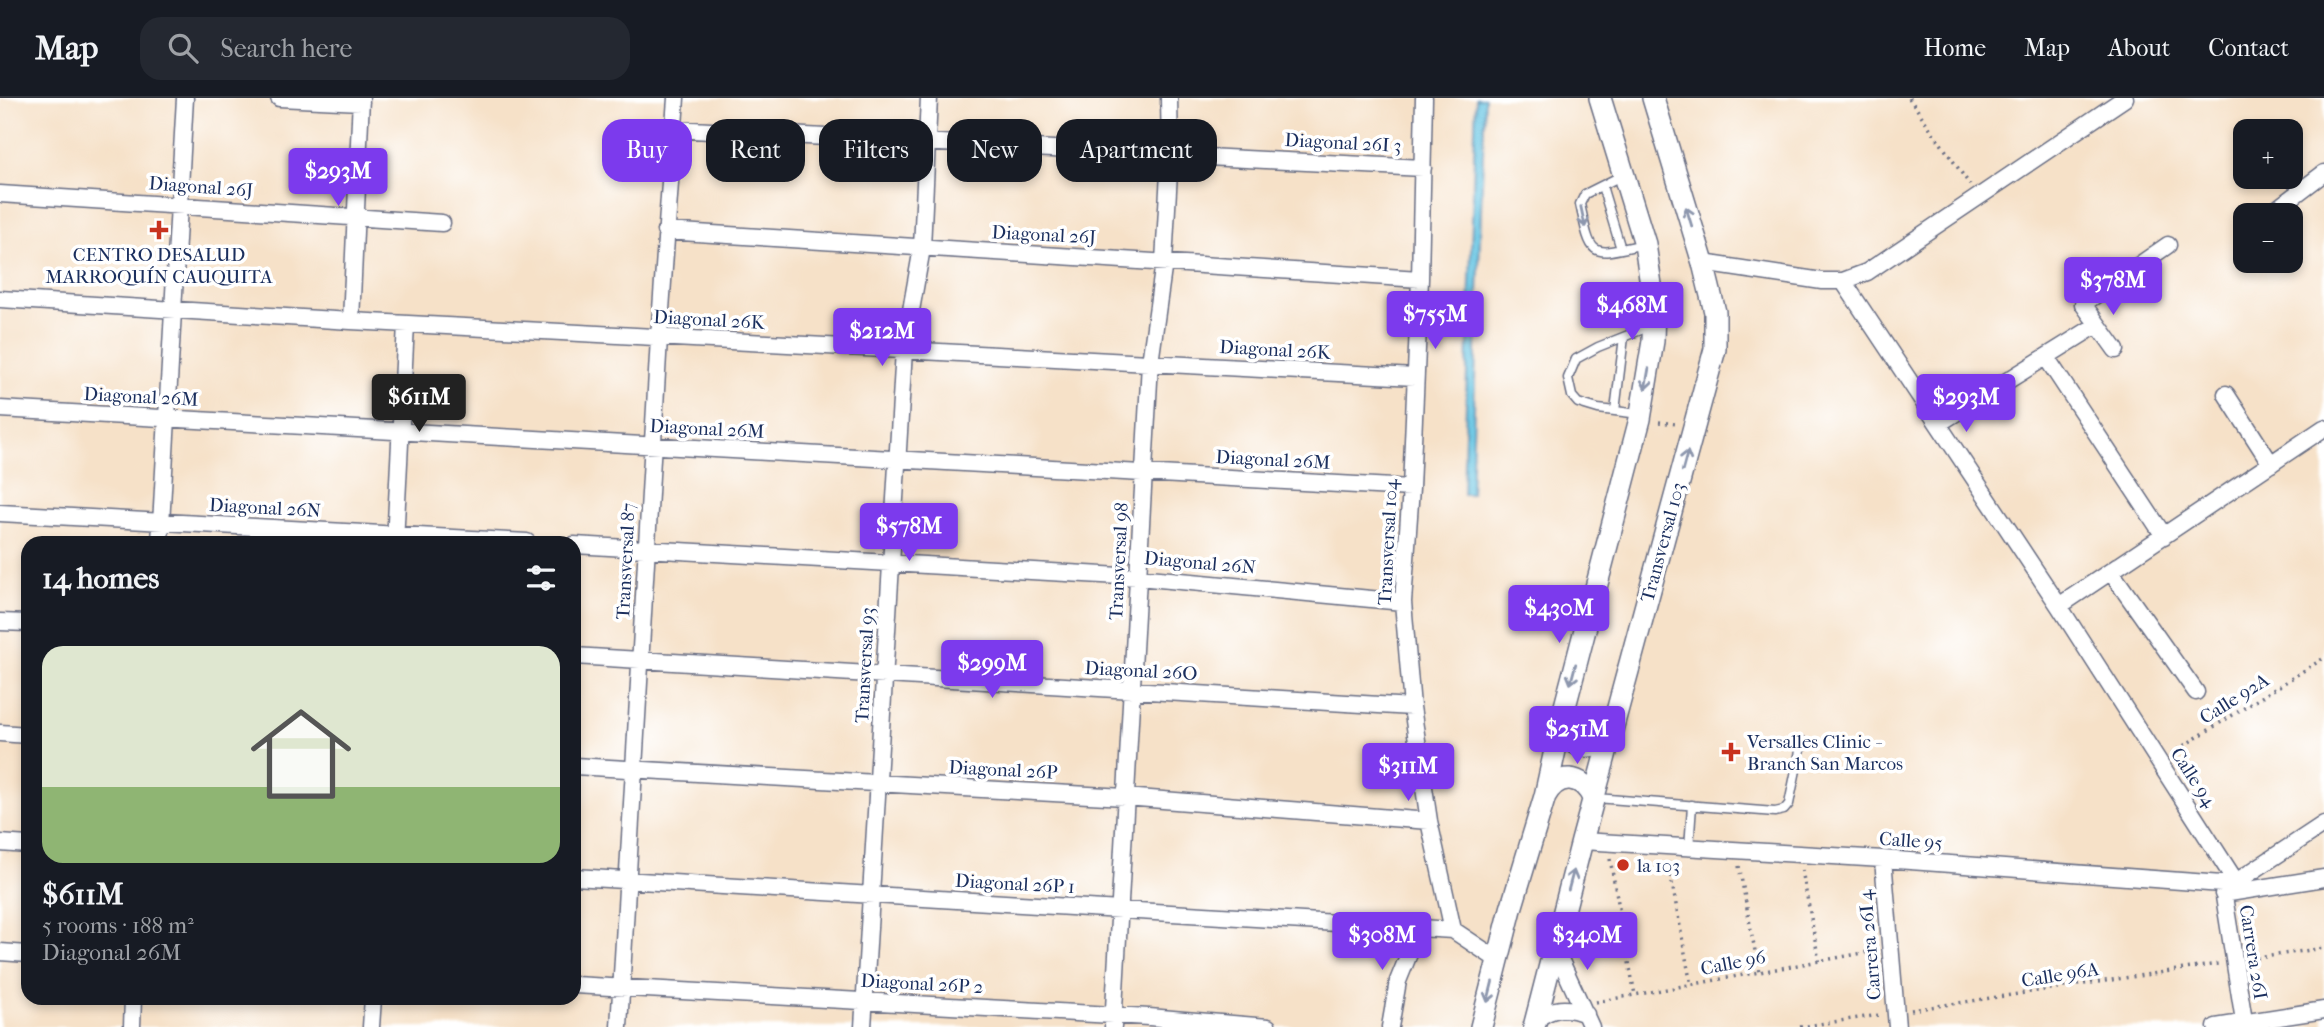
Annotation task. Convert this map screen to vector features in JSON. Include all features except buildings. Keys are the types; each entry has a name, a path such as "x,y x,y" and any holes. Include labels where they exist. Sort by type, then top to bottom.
{"street":[{"path":"161,536 185,98"},
{"path":"279,98 361,100 351,321"},
{"name":"Transversal 87","path":"674,119 676,98"},
{"name":"Transversal 93","path":"928,119 929,98"},
{"name":"Transversal 98","path":"1169,98 1169,119"},
{"name":"Transversal 104","path":"1424,98 1420,279 1403,602 1412,707 1429,821 1453,930"},
{"path":"1481,1027 1545,796 1563,713 1640,416 1653,341 1654,305 1645,244 1600,98"},
{"name":"Transversal 103","path":"1535,1023 1581,841 1715,349 1715,312 1703,263 1653,98"},
{"path":"1703,263 1822,281 1843,281 1867,272 2124,98"},
{"name":"Diagonal 26I 3","path":"692,130 819,138"},
{"name":"Diagonal 26I 3","path":"933,144 1056,149"},
{"name":"Diagonal 26I 3","path":"1217,157 1423,168"},
{"path":"2284,203 2324,173"},
{"name":"Transversal 87","path":"619,1027 669,182"},
{"name":"Transversal 93","path":"863,1027 904,350 922,248 925,182"},
{"name":"Transversal 98","path":"1113,1021 1150,363 1164,262 1168,182"},
{"name":"Diagonal 26J","path":"0,194 442,223"},
{"name":"Diagonal 26J","path":"665,231 1420,279"},
{"path":"2116,350 2083,304 2168,245"},
{"name":"Calle 94","path":"1843,281 2159,762 2227,887"},
{"name":"Diagonal 26K","path":"0,299 659,338 1415,377"},
{"path":"395,536 406,324"},
{"path":"1938,424 2097,325"},
{"path":"2046,357 2164,536"},
{"path":"2226,394 2270,464"},
{"name":"Diagonal 26M","path":"0,409 1411,488"},
{"path":"2059,606 2324,428"},
{"name":"Diagonal 26N","path":"0,513 354,536"},
{"name":"Diagonal 26N","path":"581,545 1138,577 1403,602"},
{"path":"2111,572 2196,692"},
{"path":"0,622 21,623"},
{"name":"Diagonal 26O","path":"581,656 1412,707"},
{"path":"1563,713 1567,736 1580,746 1598,745 1607,738 1614,726"},
{"path":"0,733 21,734"},
{"name":"Diagonal 26P","path":"581,766 1125,797 1429,821"},
{"path":"1545,796 1558,781 1574,780 1587,786 1593,798"},
{"path":"2227,887 2324,824"},
{"name":"Calle 95","path":"1581,841 1883,859 2227,887 2324,878"},
{"path":"0,843 21,844"},
{"name":"Carrera 26I 4","path":"1883,859 1896,1020"},
{"name":"Diagonal 26P 1","path":"581,877 1453,930"},
{"name":"Carrera 26I","path":"2227,887 2234,961 2245,1025"},
{"path":"1390,1027 1398,981 1419,929"},
{"path":"1453,930 1498,960"},
{"path":"1554,946 1586,1015"},
{"path":"0,952 21,954"},
{"name":"Diagonal 26P 2","path":"581,985 865,1001 1113,1021 1268,1027"},
{"path":"132,1027 133,1005"},
{"path":"371,1027 373,1005"},
{"path":"1535,1023 1554,1009 1576,1010 1586,1015"},
{"path":"2216,1027 2245,1025 2324,1010"}],"lane":[{"path":"1624,175 1585,194 1580,204 1590,246 1597,251 1645,244"},
{"path":"1602,186 1621,249"},
{"path":"1640,416 1578,403 1572,396 1568,378 1576,359 1654,324"},
{"path":"1615,411 1624,337"},
{"path":"1593,798 1775,812 1784,810 1789,804 1802,741"},
{"path":"1689,848 1692,806"}],"path":[{"path":"1909,98 1978,197"},
{"path":"1640,416 1694,427"},
{"name":"Calle 92A","path":"2159,762 2324,657"},
{"path":"1606,843 1635,995"},
{"path":"1665,846 1690,985"},
{"path":"1736,850 1759,972"},
{"path":"1799,854 1819,961"},
{"name":"Calle 96","path":"1586,1015 1635,995 1890,948"},
{"name":"Calle 96A","path":"1800,1027 1896,1020 2234,961 2324,948"}],"water":[{"path":"1476,98 1485,98 1471,494 1463,494"}],"place":[{"name":"CENTRO DESALUD MARROQUÍN CAUQUITA","path":"159,230"},
{"name":"Versalles Clinic - Branch San Marcos","path":"1731,752"},
{"name":"la 103","path":"1623,865"}]}
